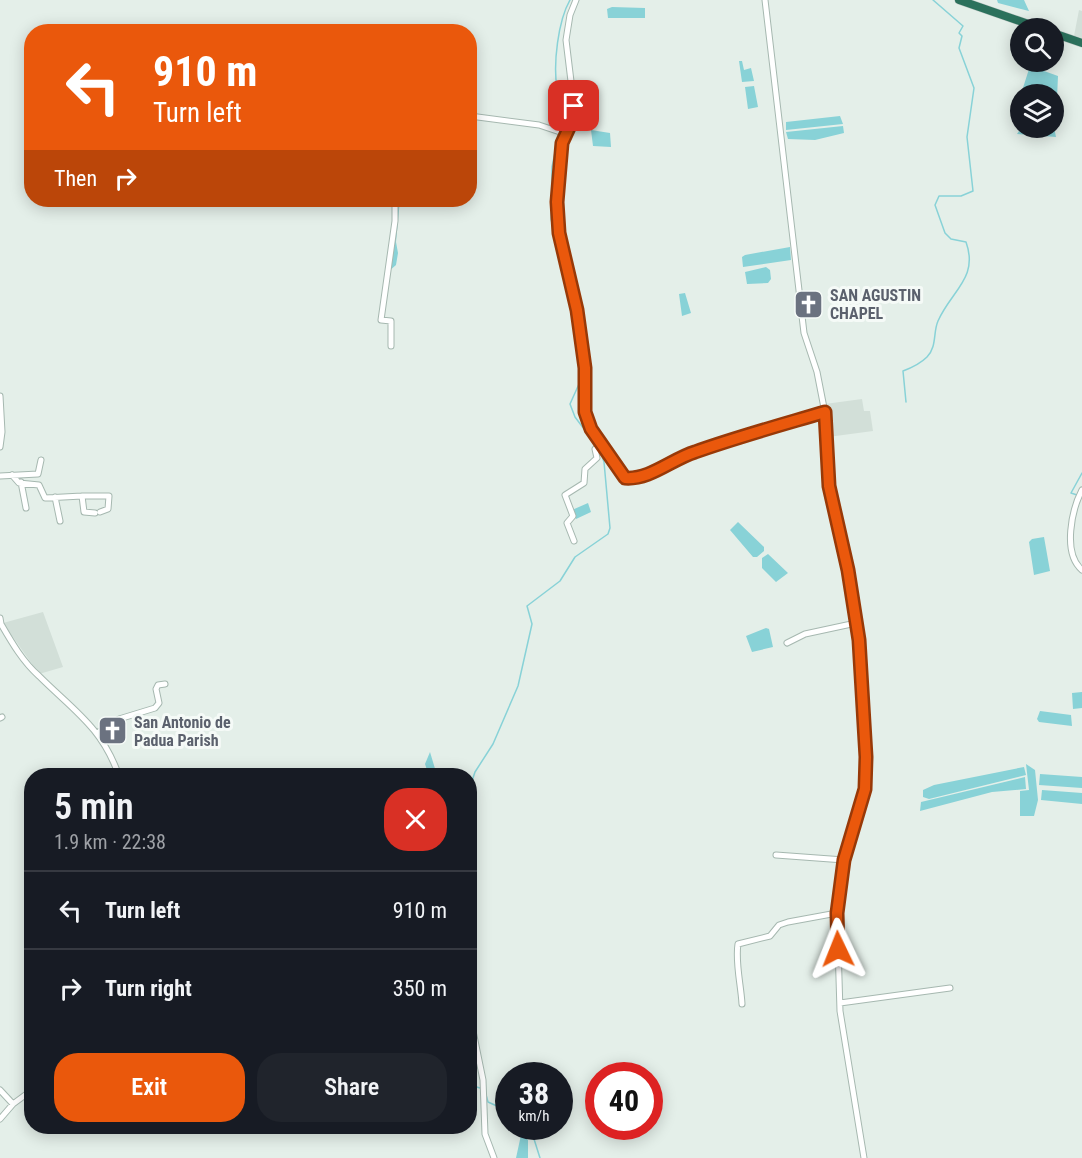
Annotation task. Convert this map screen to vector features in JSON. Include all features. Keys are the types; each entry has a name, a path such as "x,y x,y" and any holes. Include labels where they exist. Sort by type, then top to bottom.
{"highway":[{"path":"959,0 1011,18"},
{"path":"1064,37 1082,43"}],"street":[{"path":"576,0 570,15 566,40 574,106 573,119 561,132 557,202 559,233 577,310 585,368 585,412 598,447 628,479 657,470 691,453 825,412"},
{"path":"765,0 804,333 817,372 825,412 829,486 856,623 864,693 865,789 844,860 837,913 840,1003 864,1158"},
{"path":"477,117 539,125 561,132"},
{"path":"391,346 391,321 381,320 395,207"},
{"path":"0,396 3,432 0,447"},
{"path":"574,541 567,523 573,516 565,495 584,483 585,469 597,458 598,447"},
{"path":"0,476 38,474 41,460"},
{"path":"12,475 21,482 39,485 45,498 55,496 82,496 109,496 108,508 98,512 84,512 82,496"},
{"path":"21,482 26,508"},
{"path":"1081,568 1074,557 1072,540 1075,503 1082,489"},
{"path":"55,496 60,521"},
{"path":"0,618 1,624 25,661 81,713 97,733 116,768"},
{"path":"787,643 805,634 856,623"},
{"path":"97,733 118,719 155,708 159,703 156,689 158,685 165,684"},
{"path":"777,855 844,860"},
{"path":"742,1004 740,969 736,959 738,944 770,936 779,926 788,922 837,913"},
{"path":"840,1003 950,988"},
{"path":"477,1051 483,1080 485,1134 494,1158"},
{"path":"0,1090 13,1104"},
{"path":"0,1119 24,1096"}],"shaded area":[{"path":"1079,10 1082,11 1082,38 1074,36"},
{"path":"862,399 864,411 870,411 873,431 828,437 825,404"},
{"path":"43,612 63,667 39,674 3,623"}],"water":[{"path":"997,0 1024,0 1029,11 998,3"},
{"path":"612,7 645,8 645,18 608,18 607,9"},
{"path":"739,61 742,61 744,70 751,68 754,81 742,82"},
{"path":"1028,72 1047,72 1058,76 1058,84 1024,84"},
{"path":"754,86 758,107 748,109 745,87"},
{"path":"840,116 843,124 786,130 786,122"},
{"path":"843,126 844,133 815,140 788,139 786,132"},
{"path":"591,130 610,133 611,147 593,146"},
{"path":"395,207 399,207 396,265 388,272"},
{"path":"790,247 791,260 743,267 742,257 745,255"},
{"path":"766,267 770,270 771,279 768,283 747,284 745,272"},
{"path":"685,293 691,313 682,316 679,294"},
{"path":"588,503 591,512 576,519 572,510"},
{"path":"738,522 764,547 764,551 757,557 753,557 730,530"},
{"path":"1044,537 1050,571 1034,575 1029,542 1032,539"},
{"path":"768,554 788,573 776,582 762,568 762,558"},
{"path":"766,628 769,629 773,647 752,652 746,636"},
{"path":"1082,692 1082,708 1073,709 1072,693"},
{"path":"1040,711 1071,715 1072,726 1039,722 1037,719"},
{"path":"430,752 435,768 426,768 425,764"},
{"path":"1026,764 1035,770 1038,800 1034,816 1020,816 1020,791 1029,790"},
{"path":"1024,767 1026,775 929,799 923,797 923,790 934,785"},
{"path":"1040,774 1082,777 1082,788 1039,785"},
{"path":"1025,777 1026,789 992,792 920,811 921,802"},
{"path":"1042,790 1082,793 1082,804 1041,800"},
{"path":"520,1140 528,1140 528,1158 516,1158"}],"waterway":[{"path":"561,129 564,112 557,88 556,55 562,19 570,0"},
{"path":"906,402 903,371 919,363 930,353 938,321 962,284 969,265 966,242 951,239 945,233 935,205 939,196 961,196 973,191 967,137 974,88 959,48 962,36 959,33 963,26 933,0"},
{"path":"559,133 552,167 551,219 565,274 580,369 579,384 570,404 575,417 596,445"},
{"path":"477,769 493,744 518,686 532,624 527,606 560,581 575,557 608,534 610,528 604,462 599,448"},
{"path":"1077,495 1071,493 1082,473"},
{"path":"485,1091 488,1102 495,1105"},
{"path":"534,1140 540,1158"}],"place":[{"name":"SAN AGUSTIN CHAPEL","path":"809,304"},
{"name":"San Antonio de Padua Parish","path":"113,731"}],"route":[{"path":"574,106 573,119 562,143 557,202 559,233 577,310 585,368 585,412 591,429 625,478 642,476 691,453 726,441 825,412 829,486 848,570 859,640 864,693 866,757 865,789 844,860 837,913 838,949"}]}
